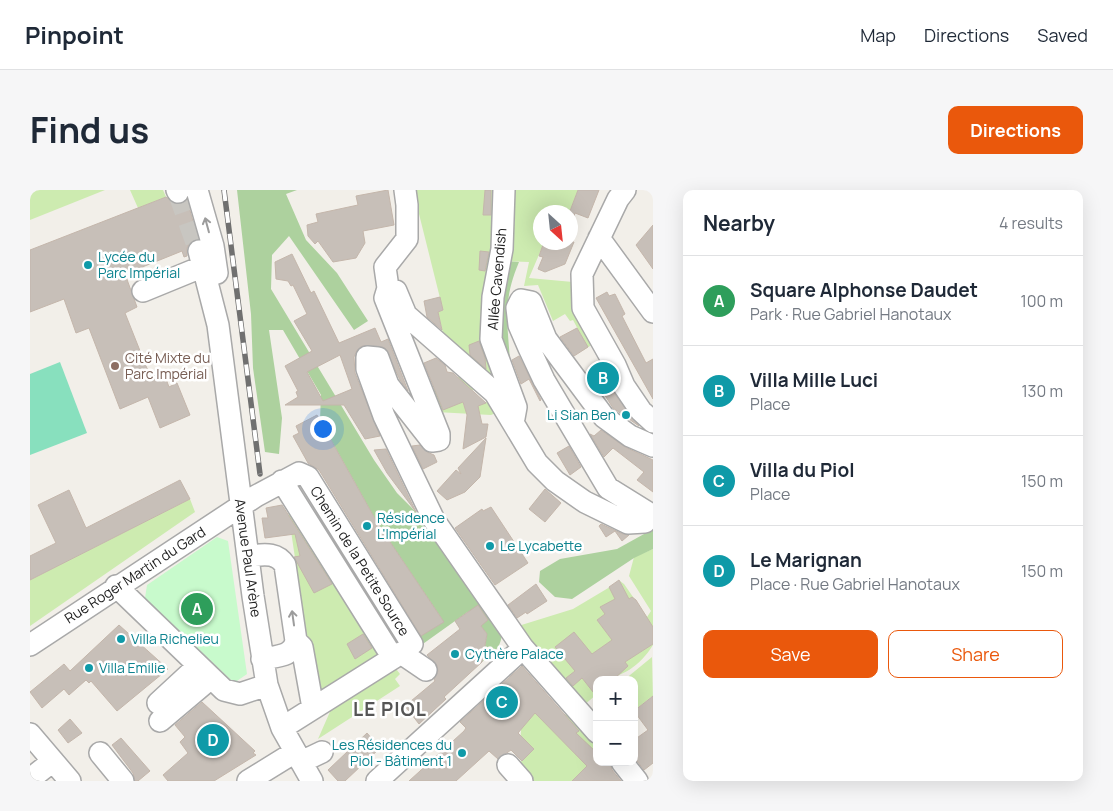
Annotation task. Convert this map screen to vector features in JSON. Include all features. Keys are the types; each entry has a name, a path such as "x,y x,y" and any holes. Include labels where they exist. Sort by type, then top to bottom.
{"street":[{"path":"405,190 407,239 385,267 388,288 385,298 439,434 439,440 432,441 388,385 378,358 368,357 367,369 384,416 434,520 523,648 593,727"},
{"name":"Allée Cavendish","path":"504,190 502,249 493,298 491,338 516,407 513,423"},
{"path":"625,190 618,199 582,274 583,308 615,365 624,386 641,411 653,422"},
{"name":"Avenue Paul Arène","path":"184,191 216,262 220,299 218,325"},
{"path":"599,238 653,312"},
{"name":"Avenue Paul Arène","path":"143,290 202,258 218,325 241,506 267,685 282,728 312,781"},
{"path":"388,288 396,291 406,315 495,393 537,463 555,481 585,502 628,523 645,522 651,514 608,488 544,380 529,348 519,325 517,308 521,300 531,302 546,339 604,417 630,436 653,446"},
{"name":"Chemin de la Petite Source","path":"241,506 282,481 299,473 306,474 412,644"},
{"name":"Chemin de la Petite Source","path":"282,481 393,658"},
{"name":"Rue Roger Martin du Gard","path":"30,645 116,586 241,506"},
{"path":"248,556 271,554 278,556 285,565 296,641 295,648 288,654 262,660"},
{"path":"116,586 224,690 240,694 267,685"},
{"path":"296,641 302,647 313,708"},
{"path":"377,781 523,648"},
{"name":"Chemin de la Petite Source","path":"282,728 401,653 426,670"},
{"path":"159,712 204,672"},
{"path":"30,734 70,781"},
{"path":"248,781 298,757 322,752"},
{"path":"100,753 123,781"},
{"path":"30,779 53,761"},
{"path":"508,765 522,781"},
{"path":"625,766 637,781"}],"green space":[{"path":"105,190 30,220 30,191"},
{"path":"130,190 163,190 166,197 138,208"},
{"path":"237,190 297,190 286,194 306,240 337,273 368,321 354,330 289,236 272,255 271,289 374,460 397,493 435,531 502,630 501,641 497,649 482,662 487,634 469,611 420,646 416,637 442,619 378,524 320,420 321,395 283,330 269,330 282,418 279,454 265,452 253,368 251,314"},
{"path":"413,190 499,190 510,396 445,342 438,312 443,310"},
{"path":"509,190 578,190 572,205 533,205 533,250 541,250 529,278 573,282 598,341 582,351 578,345 581,335 573,320 570,321 565,314 553,321 538,285 524,286 529,262 503,261"},
{"path":"503,261 519,262 508,299 507,321 510,360 498,346"},
{"path":"60,362 87,433 30,455 30,374"},
{"path":"465,374 503,410 491,415 436,412 428,392","holes":["479,389 487,402 466,411 459,393"]},
{"path":"190,499 195,512 30,626 30,580"},
{"path":"287,504 387,657 324,697 314,686"},
{"path":"653,529 653,549 634,558 572,599 555,597 539,582 540,571 560,559 617,549"},
{"path":"217,537 228,541 247,674 234,683 145,598 147,585"},
{"path":"653,549 653,645 630,670 617,676 593,676 593,697 583,706 515,627 573,609 620,581 647,617 651,611 629,576 634,557"},
{"path":"652,657 653,699 651,697 638,708 638,676 629,676"},
{"path":"393,665 400,674 395,679 400,686 318,739 336,698"},
{"path":"524,702 577,718 593,736 593,761 585,768 597,781 532,781 524,772 522,766 521,738"}],"building":[{"path":"388,190 394,225 363,231 365,243 356,258 333,262 318,241 315,244 308,236 307,225 318,222 316,214 358,205 356,196"},
{"path":"485,190 491,190 491,215 483,215"},
{"path":"578,190 599,190 588,218 578,214 578,205 572,205"},
{"name":"Lycée du Parc Impérial","path":"166,197 177,204 187,200 198,239 190,242 187,248 187,256 184,257 182,251 125,274 137,307 125,313 150,376 163,371 169,387 177,383 190,415 160,428 148,397 120,409 89,328 76,333 64,299 30,312 30,250"},
{"path":"653,225 653,269 636,245"},
{"path":"541,250 571,250 565,264 545,272 538,269 543,257 539,256"},
{"path":"480,251 489,252 485,271 479,270"},
{"path":"292,254 311,293 314,291 339,343 375,328 381,342 388,339 408,391 400,380 385,348 362,346 357,350 354,357 355,373 380,436 365,439 344,405 285,405 298,397 296,392 298,391 285,366 312,351 294,321 307,314 293,285 291,286 288,281 276,279 275,262","holes":["340,355 352,389 323,401 307,372"]},
{"path":"607,292 609,296 615,294 625,314 622,316 646,363 653,359 653,399 596,298"},
{"path":"440,297 443,310 438,312 442,330 427,317 424,301"},
{"path":"577,328 588,347 574,356 560,337"},
{"path":"479,341 485,358 486,369 470,355 469,345"},
{"path":"519,356 540,401 529,379 521,384 512,360"},
{"path":"436,358 445,365 447,372 453,373 486,403 478,406 482,424 488,424 486,437 463,449 467,415 463,402 443,410 424,363"},
{"path":"601,366 614,393 639,426 613,408 599,386 597,387 588,375"},
{"name":"Résidence L'Impérial","path":"317,415 378,524 444,622 421,636 319,470 308,463 293,436 299,433 296,426"},
{"path":"601,430 625,447 653,460 653,492 637,480 644,472 613,448 604,457 590,434 594,436"},
{"path":"486,438 480,477 465,492 447,500 437,491 456,470 461,474 458,468"},
{"path":"420,445 427,452 434,455 437,462 423,469 412,446"},
{"path":"569,446 581,467 570,475 557,453"},
{"path":"386,449 416,512 387,473 374,450"},
{"path":"180,480 190,499 30,580 30,556 56,543 38,505 69,490 86,528"},
{"path":"545,489 561,503 545,522 529,509"},
{"path":"282,505 332,584 314,593 294,557 300,556 295,534 265,538 262,518 268,518 266,508"},
{"name":"Le Lycabette","path":"491,507 528,563 495,585 455,528 482,509 483,511"},
{"path":"601,524 629,535 622,541 615,531 606,537 599,526"},
{"path":"619,580 629,599 632,597 636,600 653,627 653,644 625,662 628,666 617,676 593,676 593,692 582,678 573,686 566,678 575,671 555,647 574,632 592,654 612,640 597,620 605,614 600,607 615,599 609,587"},
{"path":"536,584 547,601 517,618 508,605"},
{"name":"Cythère Palace","path":"478,605 488,620 481,626 487,634 482,662 444,697 446,699 419,724 405,706 435,681 434,679 438,671 437,665 427,655 460,629 455,621"},
{"path":"119,625 168,669 117,711 91,681 89,683 86,680 69,695 64,689 42,708 30,692 64,664 70,671"},
{"path":"363,634 372,648 355,659 347,644"},
{"path":"522,666 579,731 576,733 593,749 593,766 611,766 621,781 572,781 587,766 535,713 518,733 534,749 522,761 511,750 498,759 489,751 456,781 409,781 464,731 466,728 460,722"},
{"path":"653,696 653,763 644,770 638,762 638,737 648,730 638,716 638,708"},
{"path":"202,702 255,751 253,753 256,755 214,781 168,781 163,775 188,753 180,742 185,737 175,725"},
{"path":"70,719 82,733 68,743 58,730"},
{"path":"367,733 380,748 345,781 338,781 328,770"},
{"path":"121,738 150,771 138,781 135,781 133,773 112,745"}],"tunnel":[{"path":"178,192 199,251"}],"railway":[{"path":"224,190 260,474"}],"place":[{"name":"Lycée du Parc Impérial","path":"88,265"},
{"name":"Cité Mixte du Parc Impérial","path":"115,366"},
{"name":"Villa Mille Luci","path":"603,378"},
{"name":"Li Sian Ben","path":"626,415"},
{"name":"Résidence L'Impérial","path":"367,526"},
{"name":"Le Lycabette","path":"490,546"},
{"name":"Square Alphonse Daudet","path":"197,609"},
{"name":"Villa Richelieu","path":"121,639"},
{"name":"Cythère Palace","path":"455,654"},
{"name":"Villa Emilie","path":"89,668"},
{"name":"Villa du Piol","path":"502,702"},
{"name":"Le Marignan","path":"213,740"},
{"name":"Les Résidences du Piol - Bâtiment 1","path":"462,753"}],"district":[{"name":"LE PIOL","path":"390,709"}]}
